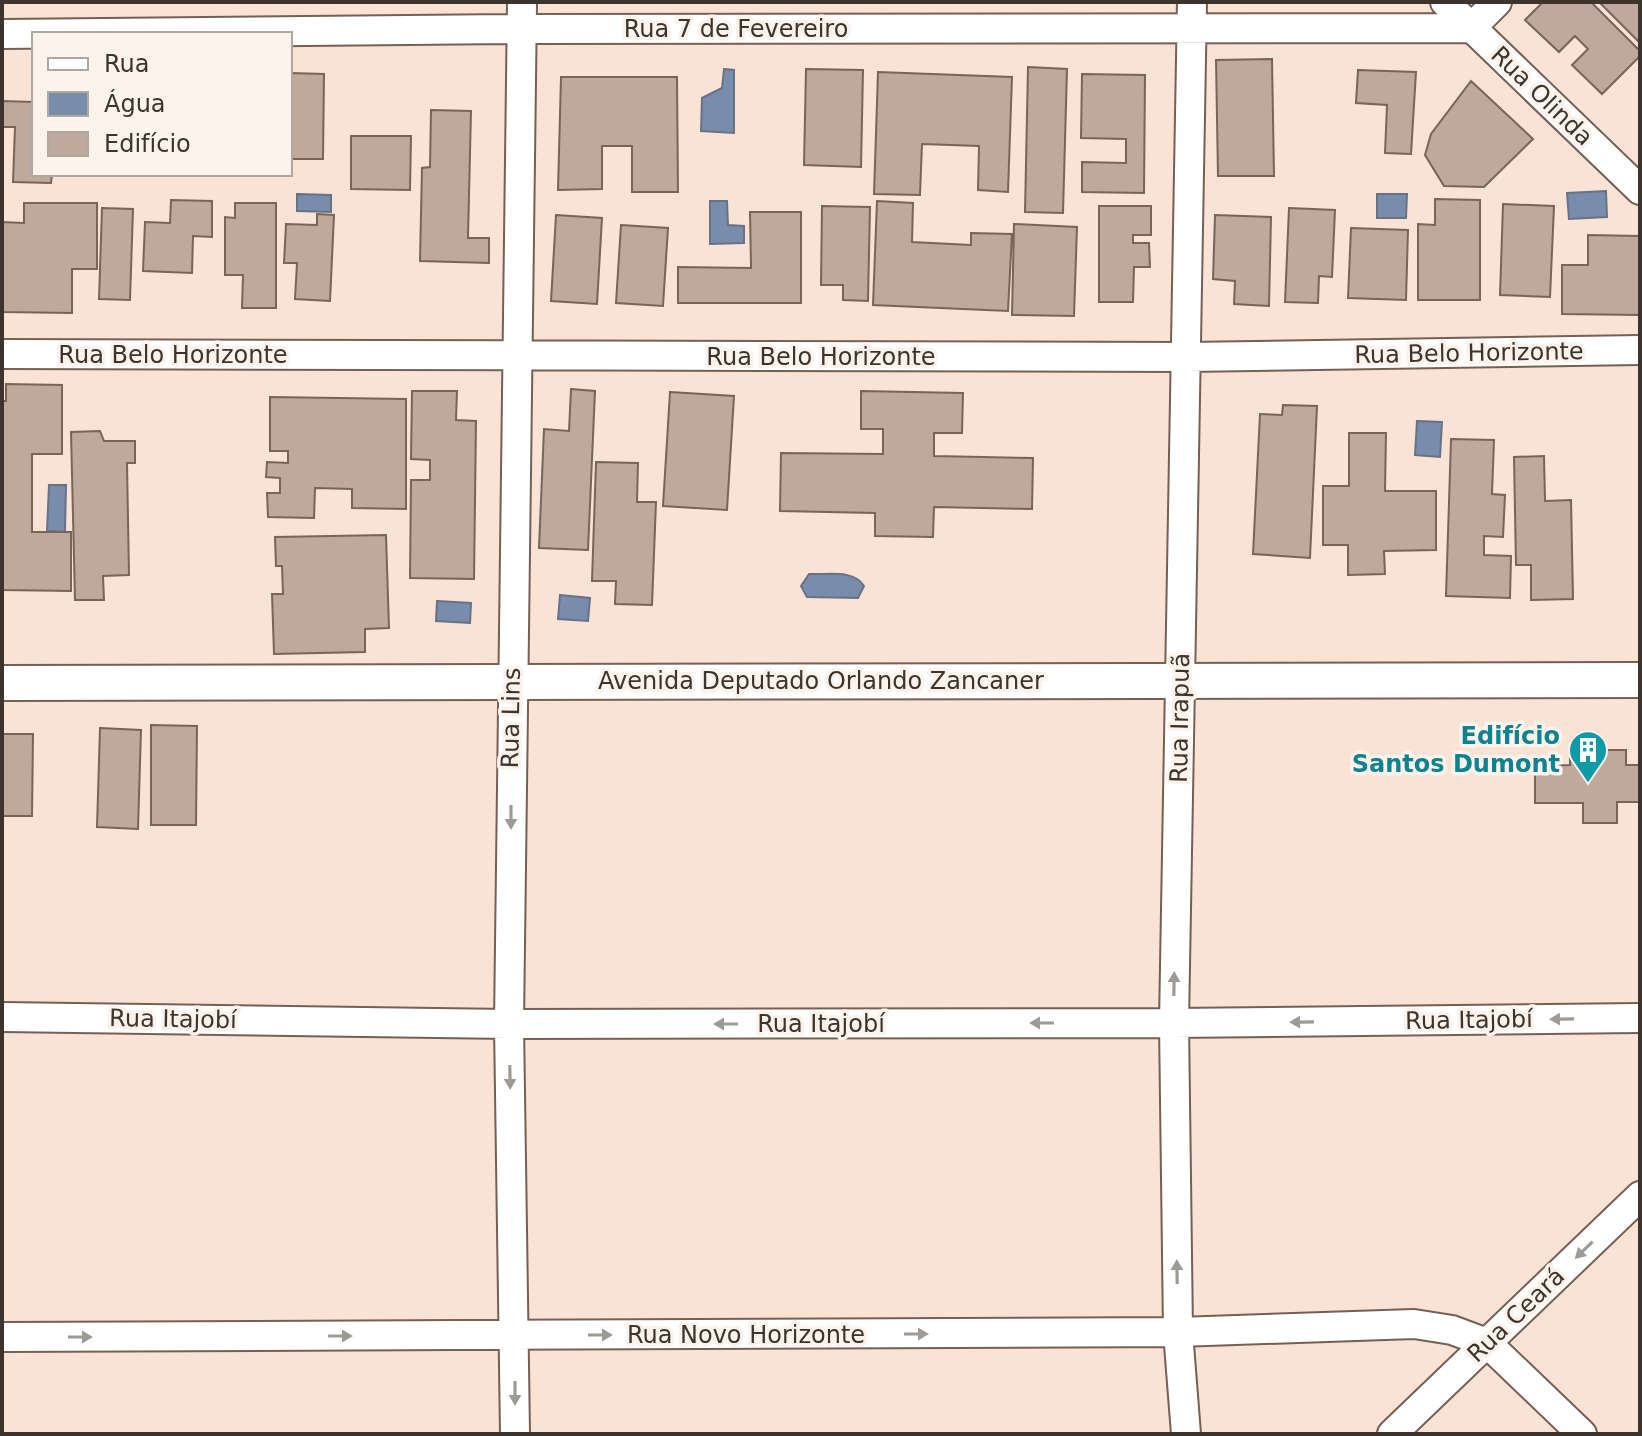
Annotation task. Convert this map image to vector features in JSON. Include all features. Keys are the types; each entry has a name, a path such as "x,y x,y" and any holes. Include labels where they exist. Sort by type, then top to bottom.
{"street":[{"name":"Rua Irapuã","path":"1186,1434 1178,1332 1174,1023 1192,2"},
{"name":"Rua Olinda","path":"1445,2 1640,190"},
{"path":"1471,28 1497,2"},
{"name":"Rua 7 de Fevereiro","path":"60,32 521,16 1192,30 1471,28"},
{"name":"Rua Lins","path":"515,1434 509,1024 521,16"},
{"name":"Rua 7 de Fevereiro","path":"2,34 32,33"},
{"name":"Rua Belo Horizonte","path":"2,354 1187,357 1640,350"},
{"name":"Avenida Deputado Orlando Zancaner","path":"2,683 1640,680"},
{"name":"Rua Itajobí","path":"2,1017 509,1024 1174,1023 1640,1018"},
{"name":"Rua Ceará","path":"1392,1434 1640,1196"},
{"name":"Rua Novo Horizonte","path":"2,1337 1178,1332 1414,1324 1452,1330 1487,1343"},
{"path":"1487,1343 1582,1434"}],"water":[{"path":"724,69 734,70 734,133 701,131 702,98 722,88"},
{"path":"1606,191 1607,217 1569,219 1567,193"},
{"path":"297,194 331,195 331,212 297,211"},
{"path":"1377,194 1407,194 1406,218 1377,218"},
{"path":"710,201 727,201 728,225 744,226 744,243 710,244"},
{"path":"1417,421 1442,422 1440,457 1415,455"},
{"path":"49,485 66,485 65,532 47,531"},
{"path":"809,574 847,575 864,586 858,598 807,597 801,586"},
{"path":"560,595 590,598 588,621 558,619"},
{"path":"437,601 471,603 470,623 436,621"}],"building":[{"path":"1543,2 1591,2 1640,51 1640,56 1602,94 1572,65 1588,49 1575,36 1559,52 1525,20"},
{"path":"1599,2 1640,2 1640,43"},
{"path":"1272,59 1274,176 1218,176 1216,60"},
{"path":"1028,67 1067,69 1063,213 1025,212"},
{"path":"806,69 863,70 861,167 804,165"},
{"path":"1358,70 1416,72 1411,154 1385,153 1387,105 1356,103"},
{"path":"878,72 1012,77 1008,192 978,190 979,146 922,144 920,195 874,194"},
{"path":"292,73 324,74 323,159 292,159"},
{"path":"1082,74 1145,75 1144,193 1082,192 1082,162 1126,163 1126,139 1081,138"},
{"path":"561,77 677,77 678,192 632,192 632,146 602,146 602,189 558,190"},
{"path":"1471,81 1533,139 1484,187 1444,186 1425,155 1431,134"},
{"path":"2,101 32,102 32,176 52,176 51,183 13,182 15,127 2,127"},
{"path":"431,110 471,111 468,238 489,238 489,263 420,261 422,168 430,167"},
{"path":"351,136 411,136 410,190 351,189"},
{"path":"1435,199 1480,200 1480,300 1418,300 1418,224 1435,225"},
{"path":"171,200 212,201 212,237 193,236 192,273 143,271 145,222 170,223"},
{"path":"877,201 913,203 912,242 971,245 971,233 1012,234 1008,311 873,305"},
{"path":"24,203 97,203 97,269 72,269 72,313 2,312 2,222 24,223"},
{"path":"235,203 276,203 276,308 242,308 243,275 225,275 225,217 235,218"},
{"path":"1503,204 1554,206 1550,297 1500,295"},
{"path":"822,206 870,207 868,301 843,300 843,285 821,285"},
{"path":"1099,206 1151,206 1151,235 1133,235 1133,243 1149,243 1150,267 1134,267 1133,302 1099,302"},
{"path":"102,208 133,209 130,300 99,299"},
{"path":"1289,208 1335,210 1332,277 1319,276 1318,303 1285,302"},
{"path":"750,212 801,212 801,303 678,303 678,267 751,268"},
{"path":"317,214 334,215 330,301 295,299 297,263 284,263 286,224 317,225"},
{"path":"556,215 602,218 597,304 551,301"},
{"path":"1215,215 1271,217 1269,306 1234,304 1235,281 1213,279"},
{"path":"1014,224 1077,227 1074,316 1012,315"},
{"path":"621,225 668,228 663,306 616,303"},
{"path":"1351,228 1408,230 1406,300 1348,298"},
{"path":"1588,235 1640,236 1640,315 1562,314 1562,265 1588,265"},
{"path":"6,384 62,385 62,454 32,454 32,532 71,532 71,591 2,590 2,401 6,401"},
{"path":"571,389 595,391 588,550 539,548 544,429 569,431"},
{"path":"412,391 457,391 456,420 476,421 474,579 410,578 411,480 430,480 430,460 411,459"},
{"path":"861,391 963,393 962,433 934,433 934,456 1033,458 1032,509 934,507 933,537 875,536 875,513 780,511 781,453 883,454 883,429 861,429"},
{"path":"670,392 734,396 727,510 663,506"},
{"path":"270,397 406,399 406,509 352,508 352,489 315,488 314,518 268,517 267,493 280,493 280,478 266,477 267,462 288,463 288,451 270,451"},
{"path":"1283,405 1317,406 1310,558 1253,554 1260,414 1282,415"},
{"path":"100,431 104,441 135,441 135,463 127,463 129,575 103,576 104,600 75,600 71,432"},
{"path":"1349,433 1386,433 1385,491 1436,491 1436,550 1384,551 1385,574 1348,575 1348,545 1323,545 1323,486 1349,486"},
{"path":"1451,439 1494,440 1492,494 1505,495 1503,537 1484,536 1484,555 1511,556 1510,598 1446,596"},
{"path":"1544,456 1545,501 1571,500 1573,599 1531,600 1531,565 1516,565 1514,457"},
{"path":"596,462 638,463 637,502 656,502 652,605 615,604 616,581 592,581"},
{"path":"386,535 389,628 365,629 365,652 274,654 272,594 283,594 282,566 276,566 275,537"},
{"path":"151,725 197,726 196,825 151,825"},
{"path":"100,728 141,730 138,829 97,827"},
{"path":"2,734 33,734 32,816 2,816"},
{"name":"Edifício Santos Dumont","path":"1570,750 1626,750 1626,765 1640,765 1640,802 1617,802 1617,823 1583,823 1583,803 1535,803 1535,766 1570,765"}],"place":[{"name":"Edifício Santos Dumont","path":"1588,784"}]}
